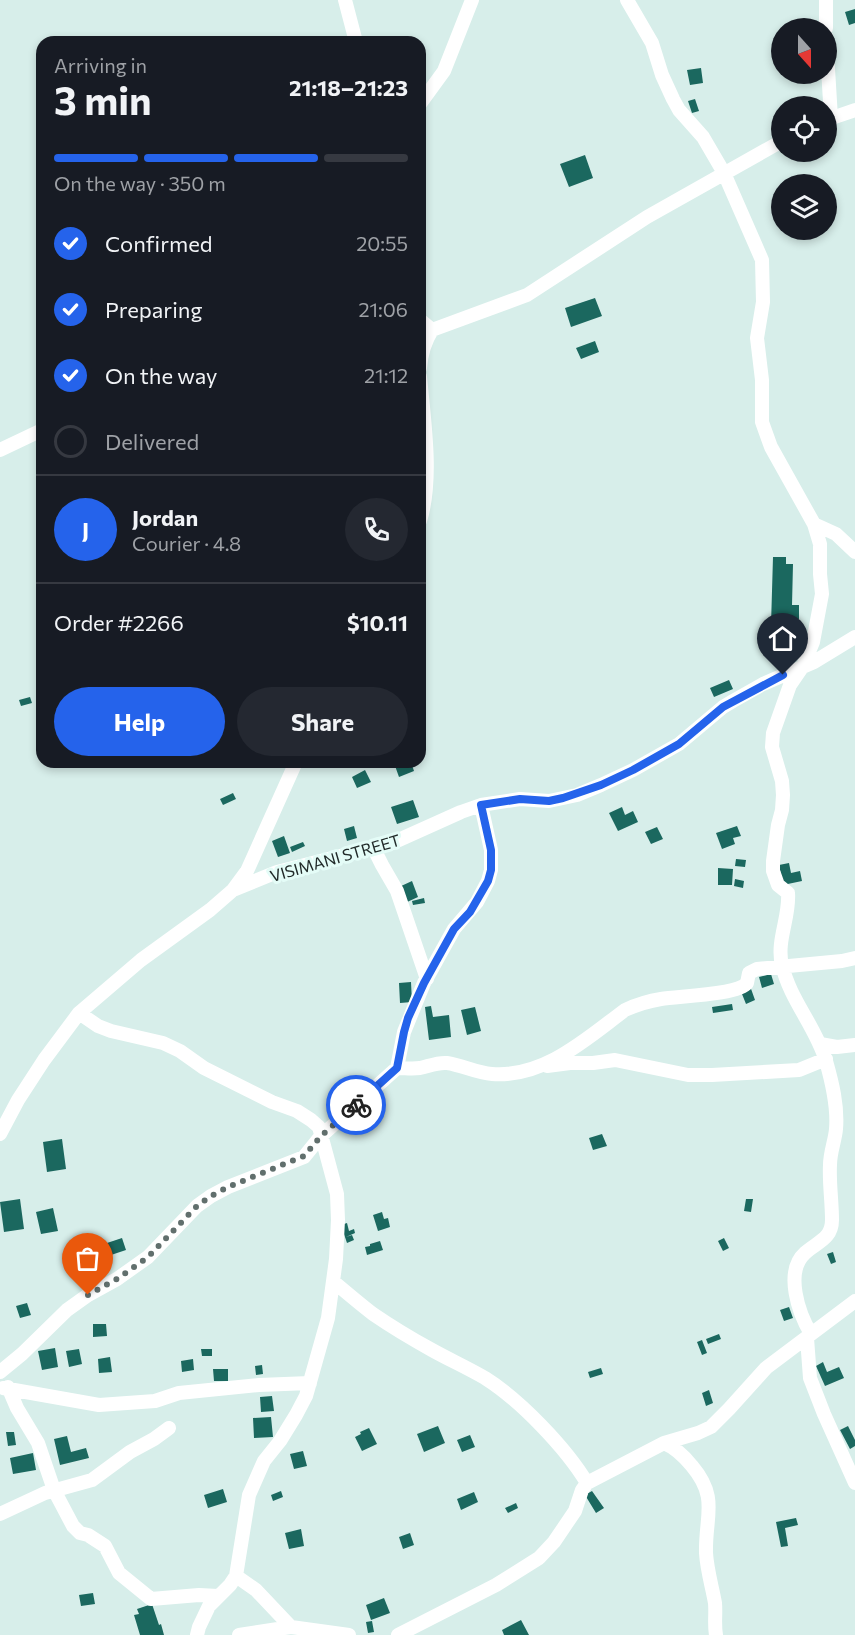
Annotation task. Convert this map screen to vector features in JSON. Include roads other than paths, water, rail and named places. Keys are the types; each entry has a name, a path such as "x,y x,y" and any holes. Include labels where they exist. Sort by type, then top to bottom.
{"street":[{"path":"345,0 354,36"},
{"path":"426,96 444,71 472,0"},
{"path":"627,0 652,43 662,75 673,99 704,137 724,173 762,260 763,302 757,338 762,380 763,427 777,460 814,524 820,544 822,594 813,642 803,666 790,685 773,733 772,747 782,781 783,795 772,861 778,885 788,893 788,910 781,948 782,966 802,1014 826,1059 836,1115 830,1167 832,1224 826,1238 799,1260 794,1277 796,1292 809,1336 810,1378 855,1483"},
{"path":"826,0 826,18"},
{"path":"837,116 855,110"},
{"path":"426,343 432,330 527,295 647,217 771,147"},
{"path":"426,325 432,330"},
{"path":"0,450 36,433"},
{"path":"814,524 836,534 855,552"},
{"name":"VISIMANI STREET","path":"233,890 277,873 374,849 414,835 481,805 520,799 549,801 577,795 633,770 679,744 723,707 764,684 827,655 855,637"},
{"path":"0,1134 18,1100 44,1060 79,1013 141,960 210,910 233,890 247,871 293,768"},
{"path":"0,1372 67,1310 148,1257 197,1206 211,1196 300,1159 308,1153 321,1136 397,1068 406,1025 427,979 454,929 477,902 488,881 491,870 491,850 481,805"},
{"path":"374,849 397,891 427,979"},
{"path":"541,1067 580,1043 625,1010 636,1005 741,988 746,984 747,975 752,970 855,958"},
{"path":"79,1013 98,1026 111,1031 164,1043 204,1068 272,1102 297,1111 311,1120 319,1127 337,1194 338,1220 334,1282 328,1318 306,1396 254,1480 245,1514 236,1575 230,1585 209,1606 199,1627 198,1635"},
{"path":"820,1044 837,1047 855,1045"},
{"path":"397,1068 417,1068 446,1063 473,1071 508,1074 570,1063 615,1060 688,1075 712,1075 799,1070 826,1059"},
{"path":"334,1282 373,1313 431,1349 485,1378 505,1393 526,1411 556,1443 574,1463 587,1483"},
{"path":"398,1635 496,1585 539,1558 554,1542 575,1511 582,1490 587,1483 664,1443 711,1427 766,1368 855,1301"},
{"path":"4,1388 99,1405 155,1401 178,1393 259,1385 310,1383"},
{"path":"4,1388 38,1443 54,1490 67,1516 77,1531 105,1546 119,1573 151,1599 199,1595 218,1596"},
{"path":"0,1514 54,1490 92,1480 130,1452 169,1428"},
{"path":"664,1443 676,1449 686,1459 707,1488 710,1512 706,1553 715,1607 716,1635"},
{"path":"236,1575 256,1590 291,1628"},
{"path":"239,1635 291,1628 349,1635"}]}
